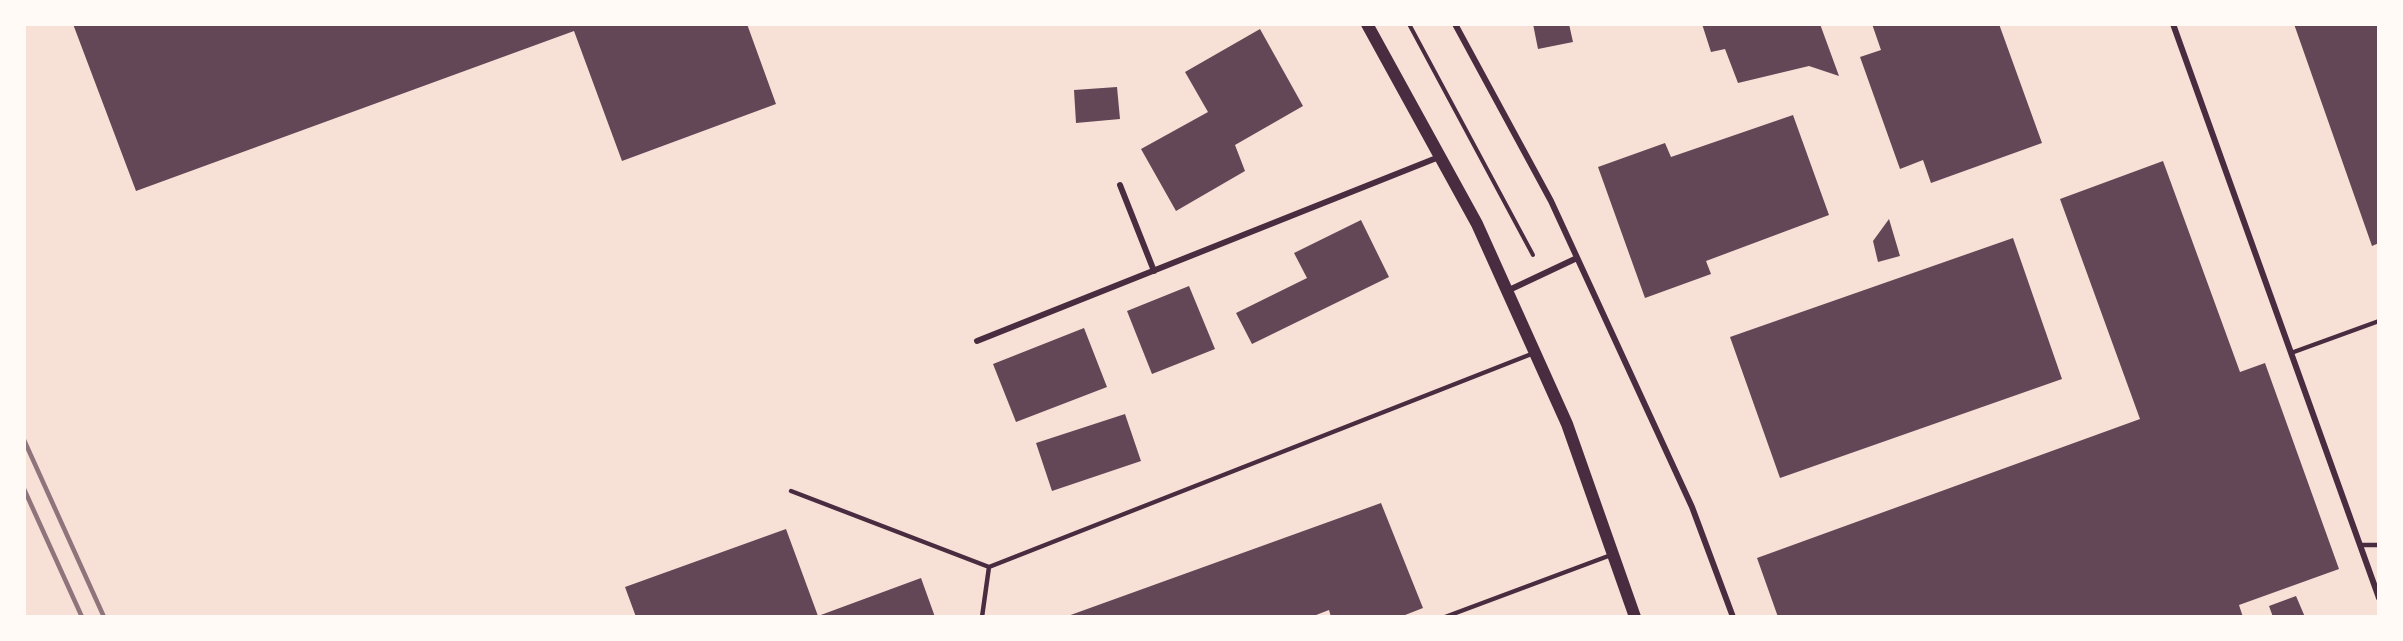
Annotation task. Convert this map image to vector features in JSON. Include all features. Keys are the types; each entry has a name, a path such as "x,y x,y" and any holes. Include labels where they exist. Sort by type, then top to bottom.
{"main road":[{"path":"1367,24 1477,224 1567,424 1635,617"}],"street":[{"path":"1455,24 1551,201 1692,507 1732,617"},
{"path":"2173,24 2379,598"},
{"path":"977,341 1439,157"},
{"path":"1120,185 1154,271"},
{"path":"1507,291 1577,258"}],"lane":[{"path":"2291,353 2379,321"},
{"path":"791,491 989,567 1534,353"},
{"path":"2360,545 2379,545"},
{"path":"1445,617 1612,555"},
{"path":"982,617 989,567"}],"path":[{"path":"1409,24 1543,274"}],"building":[{"path":"73,24 747,24 776,104 622,161 574,31 136,191"},
{"path":"1533,24 1569,24 1573,42 1538,49"},
{"path":"1702,24 1820,24 1839,76 1809,66 1738,83 1725,49 1711,52"},
{"path":"1872,24 1999,24 2042,143 1931,183 1923,160 1900,169 1860,57 1881,50"},
{"path":"2294,24 2379,24 2379,243 2372,246"},
{"path":"1260,29 1303,106 1235,145 1245,171 1176,211 1141,149 1208,112 1185,72"},
{"path":"1117,87 1120,119 1076,123 1074,90"},
{"path":"1793,115 1829,215 1706,261 1711,274 1645,298 1598,167 1665,143 1671,157"},
{"path":"2163,161 2240,372 2265,363 2339,569 2239,605 2243,617 1778,617 1757,558 2140,419 2060,199"},
{"path":"1889,219 1900,256 1878,262 1873,241"},
{"path":"1361,220 1389,277 1252,344 1236,313 1307,278 1294,253"},
{"path":"2013,238 2062,379 1780,478 1730,337"},
{"path":"1189,286 1215,349 1152,374 1127,311"},
{"path":"1084,328 1107,387 1016,422 993,364"},
{"path":"1125,414 1141,461 1052,491 1036,443"},
{"path":"1381,503 1423,608 1400,617 1331,617 1329,610 1311,617 1065,617"},
{"path":"786,529 818,616 921,578 935,617 636,617 625,587"},
{"path":"2296,596 2305,617 2273,617 2269,606"}],"railway":[{"path":"24,440 104,617"},
{"path":"24,489 82,617"}]}
